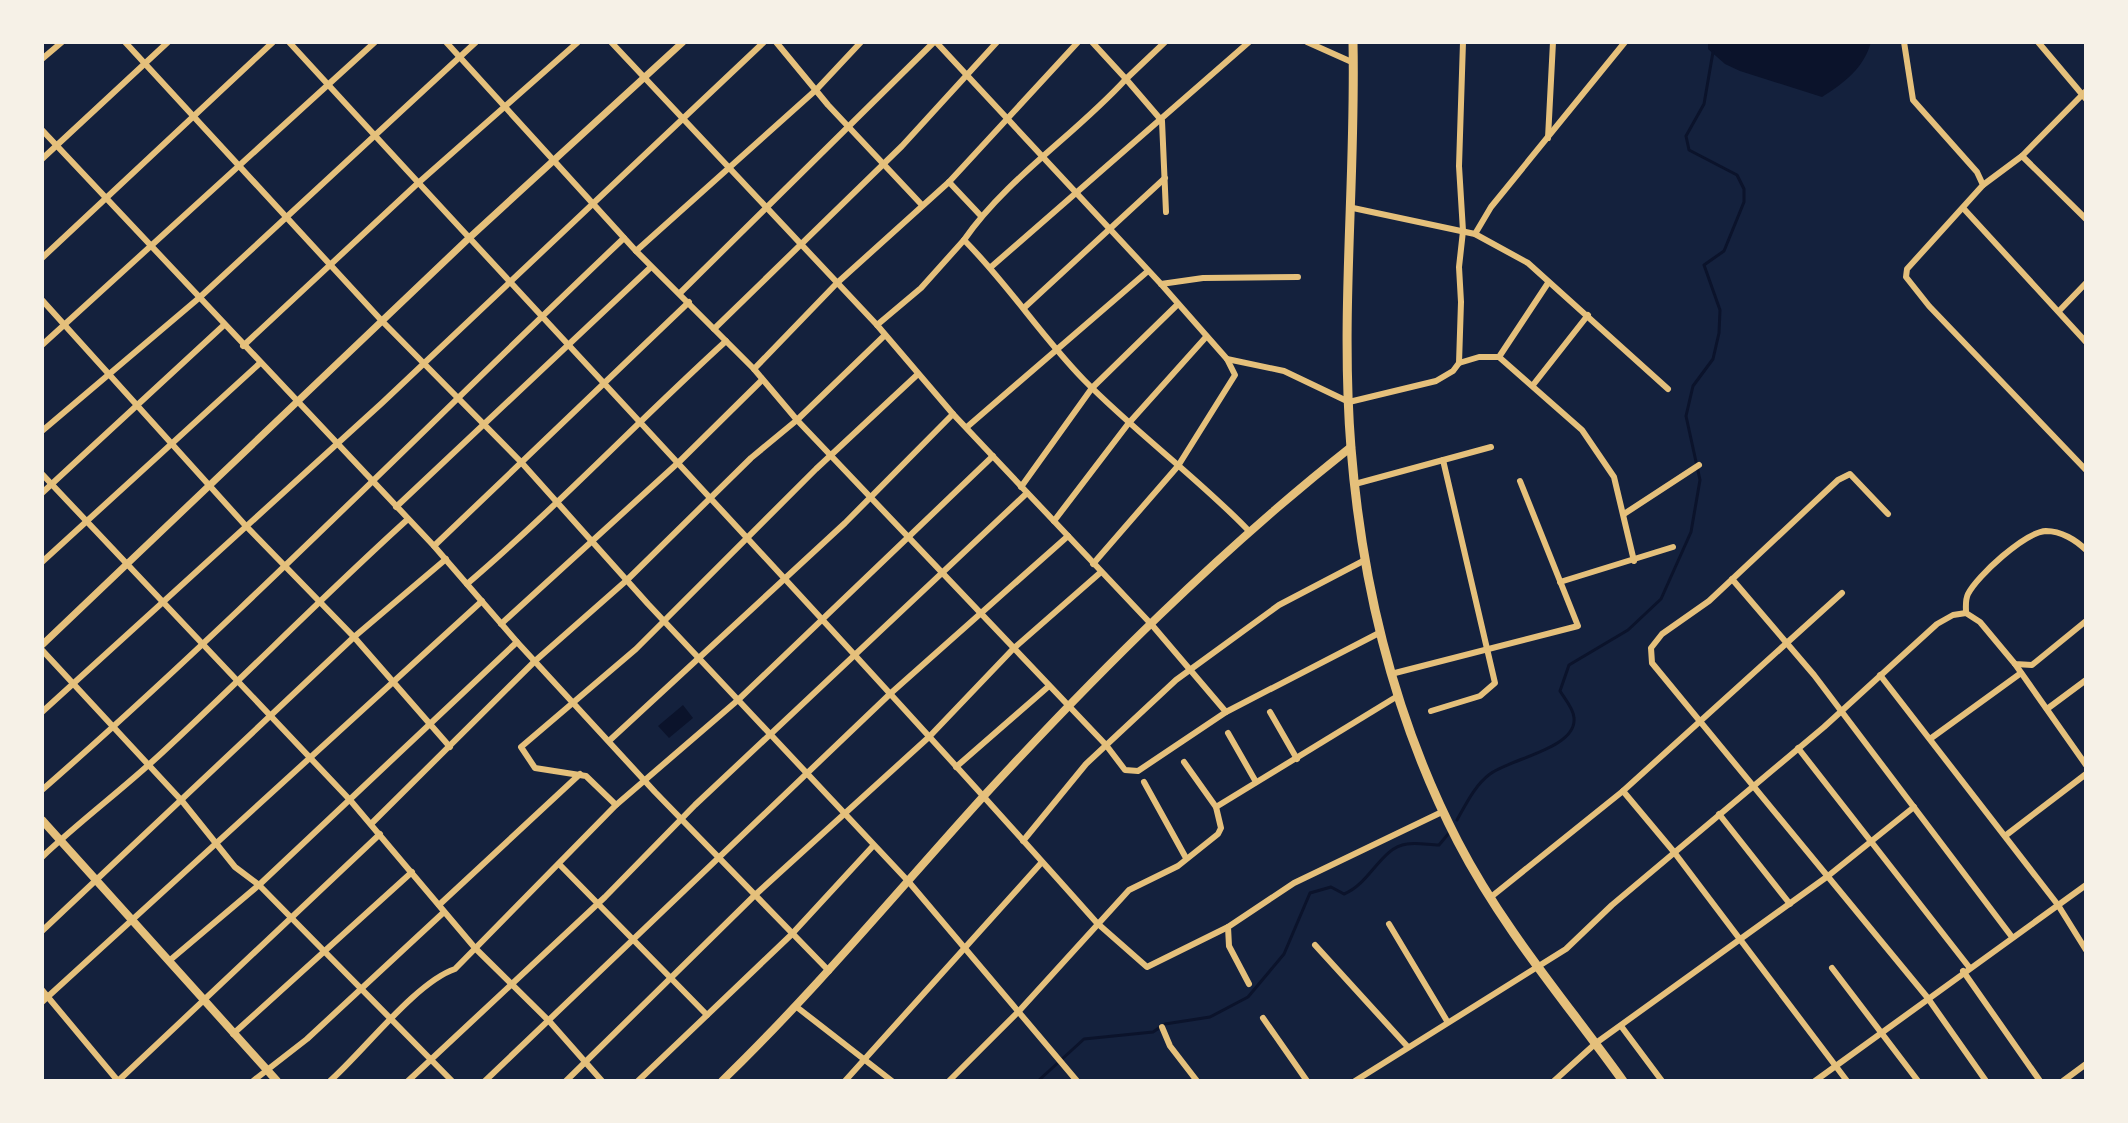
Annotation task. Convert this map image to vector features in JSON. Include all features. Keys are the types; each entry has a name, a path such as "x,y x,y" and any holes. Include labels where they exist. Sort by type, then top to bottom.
{"highway":[{"path":"1353,42 1349,402 1355,484 1379,633 1396,697 1458,842 1536,965 1623,1081"}],"main road":[{"path":"722,1081 798,1008 908,881 1068,706 1248,530 1351,447"},
{"path":"42,820 277,1081"}],"street":[{"path":"42,59 62,42"},
{"path":"125,42 240,169 332,263 382,321 521,462 807,776 908,881 1077,1081"},
{"path":"42,159 168,42"},
{"path":"42,258 273,42"},
{"path":"289,42 468,239 787,577 1097,923 1147,967 1228,927 1294,883 1444,811"},
{"path":"42,345 240,169 375,42"},
{"path":"446,42 636,251 754,369 797,420 908,535 939,574 1106,745 1125,770 1138,771 1226,712 1379,633"},
{"path":"42,431 199,298 377,137 476,42"},
{"path":"243,346 417,184 578,42"},
{"path":"611,42 877,325 953,414 1152,625 1226,712"},
{"path":"452,1081 432,1057 359,988 259,885 235,867 182,801 42,648 127,563 468,239 683,42"},
{"path":"42,712 509,283 764,42"},
{"path":"776,42 921,204"},
{"path":"636,251 817,89 861,42"},
{"path":"680,293 935,42 1112,229 1227,359 1235,375 1234,382 1178,466 1093,564"},
{"path":"714,329 885,164 997,42"},
{"path":"754,369 837,283 921,204 949,182 1078,42"},
{"path":"1092,42 1162,121 1166,212"},
{"path":"877,325 921,288 981,216 1097,111 1165,42"},
{"path":"991,267 1249,42"},
{"path":"1307,42 1354,63"},
{"path":"1459,363 1459,267 1463,231 1459,166 1463,42"},
{"path":"1548,138 1553,42"},
{"path":"1475,234 1491,207 1625,42"},
{"path":"1904,42 1913,100 1977,172 1983,185"},
{"path":"2038,42 2085,95 2022,156 1983,185 1907,269 1906,277 1929,306 2086,470"},
{"path":"42,130 259,364 434,546 517,642 645,780 791,935 830,972"},
{"path":"2022,156 2086,219"},
{"path":"1025,307 1165,178"},
{"path":"949,182 981,216"},
{"path":"1353,208 1475,234 1528,263 1668,389"},
{"path":"1964,209 2086,342"},
{"path":"42,790 114,727 285,566 624,238"},
{"path":"964,240 1025,307 1056,351 1092,388 1248,530"},
{"path":"396,507 651,267"},
{"path":"967,427 1148,271"},
{"path":"1161,284 1203,278 1298,277"},
{"path":"1499,357 1548,283"},
{"path":"2059,311 2086,283"},
{"path":"42,300 245,525 354,637 450,747"},
{"path":"434,546 689,302"},
{"path":"1021,487 1092,388 1178,304"},
{"path":"1533,385 1588,315"},
{"path":"42,493 224,325"},
{"path":"371,824 535,661 627,580 885,335"},
{"path":"1054,521 1128,424 1206,337"},
{"path":"467,584 558,504 639,420 726,341"},
{"path":"1227,359 1284,371 1349,402 1436,381 1453,371 1459,363 1479,357 1499,357 1533,385 1599,450 1614,477 1634,561"},
{"path":"42,562 259,364"},
{"path":"616,805 580,774 535,768 521,747 626,658 918,374"},
{"path":"501,624 680,461 761,381"},
{"path":"610,740 700,660 953,414"},
{"path":"1355,484 1491,447"},
{"path":"330,1081 431,980 455,969 616,805 738,700 993,456"},
{"path":"1431,711 1490,689 1495,683 1443,460"},
{"path":"1624,514 1699,465"},
{"path":"42,474 311,757 475,948 550,1022 602,1081"},
{"path":"1888,514 1850,474 1818,496 1709,601 1662,634 1651,648 1652,663 1755,784 1927,997 1986,1081"},
{"path":"1390,674 1578,626 1520,481"},
{"path":"408,1081 1027,493"},
{"path":"42,857 148,766 238,682 319,599 408,519"},
{"path":"1966,613 1966,599 1975,583 2023,540 2045,531 2063,534 2086,550"},
{"path":"485,1081 891,693 1068,536"},
{"path":"1560,582 1673,547"},
{"path":"42,931 354,637 446,559"},
{"path":"1023,841 1086,764 1190,670 1279,605 1365,560"},
{"path":"566,1081 755,895 929,737 1013,649 1101,572"},
{"path":"1732,579 1841,711 2012,937"},
{"path":"1491,897 1623,791 1842,593"},
{"path":"45,999 482,601"},
{"path":"1355,1081 1566,949 1937,624 1953,615 1966,613 1980,622 2015,664 2086,765"},
{"path":"2015,664 2032,665 2086,621"},
{"path":"169,961 259,885 517,642"},
{"path":"1930,739 2021,673"},
{"path":"1880,675 2058,905 2086,950"},
{"path":"2047,709 2086,680"},
{"path":"956,767 1049,686"},
{"path":"1216,807 1396,697"},
{"path":"1270,712 1297,759"},
{"path":"1228,733 1256,782"},
{"path":"1798,748 1966,969 2040,1081"},
{"path":"949,1081 1019,1011 1129,890 1178,866 1218,834 1221,828 1216,807 1184,762"},
{"path":"439,905 580,774"},
{"path":"2005,836 2086,774"},
{"path":"1144,782 1186,858"},
{"path":"1623,791 1674,852 1847,1081"},
{"path":"1554,1081 1596,1043 1741,941 1914,807"},
{"path":"1719,814 1790,904"},
{"path":"42,990 45,999 118,1081 380,834"},
{"path":"638,1081 791,935 873,846"},
{"path":"845,1081 1042,862"},
{"path":"560,865 707,1015"},
{"path":"233,1034 412,872"},
{"path":"1815,1081 1927,997 2086,885"},
{"path":"253,1081 307,1039 444,912"},
{"path":"1389,924 1447,1021"},
{"path":"1228,927 1229,946 1249,984"},
{"path":"1315,945 1407,1046"},
{"path":"1832,968 1918,1081"},
{"path":"798,1008 892,1081"},
{"path":"1263,1018 1307,1081"},
{"path":"1621,1026 1662,1081"},
{"path":"1162,1027 1170,1046 1197,1081"},
{"path":"2063,1081 2086,1064"}],"water":[{"path":"1708,42 1871,42 1852,74 1822,97 1725,64 1708,49"},
{"path":"683,705 693,718 669,738 658,726"}],"waterway":[{"path":"1457,820 1475,789 1490,774 1555,745 1565,737 1572,728 1574,718 1560,691 1569,665 1628,630 1661,599 1691,532 1700,480 1686,416 1693,386 1713,359 1719,333 1720,310 1704,265 1724,251 1744,202 1744,189 1737,175 1689,150 1686,136 1704,104 1713,52"},
{"path":"1038,1081 1084,1039 1153,1032 1165,1024 1210,1017 1248,997 1284,954 1310,893 1331,887 1344,894 1398,847 1415,843 1439,845 1449,833"}]}
